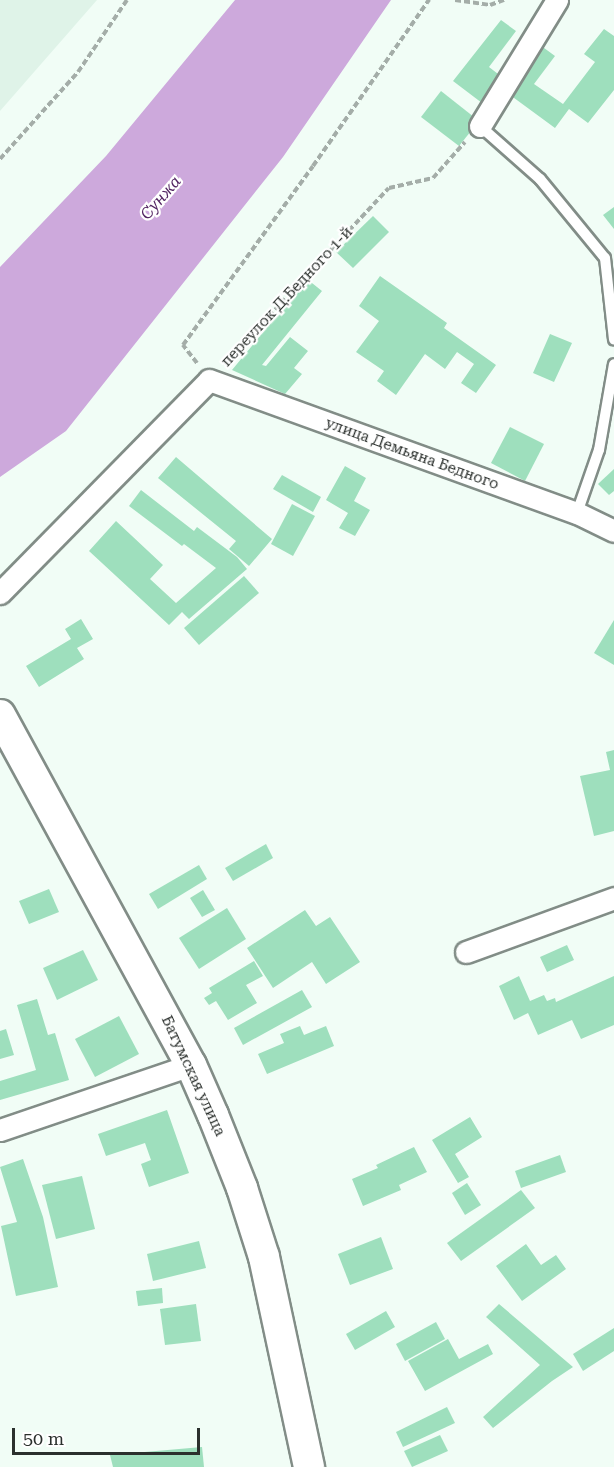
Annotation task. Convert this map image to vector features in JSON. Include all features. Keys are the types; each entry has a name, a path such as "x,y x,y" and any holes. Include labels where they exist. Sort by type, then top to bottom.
{"street":[{"path":"480,126 557,0"},
{"name":"улица Демьяна Бедного","path":"209,380 577,513 614,531"},
{"name":"переулок Д.Бедного 1-й","path":"0,593 209,380"},
{"name":"Батумская улица","path":"0,715 191,1065 242,1188 264,1257 309,1467"},
{"path":"466,952 614,898"},
{"path":"0,1130 191,1065"}],"lane":[{"path":"480,126 540,179 605,258 614,340"},
{"path":"577,513 599,450 614,364"}],"path":[{"path":"0,159 78,72 127,0"},
{"path":"209,380 183,345 313,166 429,0"},
{"path":"455,0 489,5 504,0"},
{"name":"переулок Д.Бедного 1-й","path":"209,380 389,188 433,178 480,126"}],"shaded area":[{"path":"0,0 97,0 0,111"}],"water":[{"name":"Сунжа","path":"235,0 391,0 283,157 66,431 0,477 0,267 106,156"}],"building":[{"path":"501,20 516,31 489,67 502,77 482,103 453,81"},
{"path":"604,29 614,36 614,90 588,123 569,109 555,128 506,92 540,45 555,56 534,84 563,104 595,62 584,54"},
{"path":"441,91 479,121 459,146 421,117"},
{"path":"614,207 614,229 603,215"},
{"path":"373,216 389,232 353,268 336,252"},
{"path":"380,276 447,323 444,328 496,365 476,393 461,383 474,364 457,352 445,369 425,354 396,395 377,381 384,371 356,352 379,321 359,306"},
{"path":"307,279 322,291 262,365 266,366 290,337 308,351 294,368 302,374 285,394 232,370"},
{"path":"550,334 572,343 554,382 533,373"},
{"path":"510,427 544,444 525,481 491,463"},
{"path":"176,457 272,539 249,566 229,549 236,541 158,478"},
{"path":"345,466 366,478 354,501 370,510 355,536 339,528 348,513 326,500"},
{"path":"614,469 614,491 609,495 598,484"},
{"path":"282,475 321,497 313,512 273,489"},
{"path":"141,490 194,531 197,527 237,557 247,569 189,619 182,612 169,625 89,551 116,521 163,565 150,579 176,603 216,568 184,544 182,546 129,506"},
{"path":"292,504 315,516 293,556 271,544"},
{"path":"244,576 259,593 199,645 184,628"},
{"path":"81,619 93,639 77,648 84,659 39,687 26,666 71,639 65,629"},
{"path":"614,620 614,665 594,653"},
{"path":"614,750 614,831 594,836 580,776 610,770 606,752"},
{"path":"266,844 273,858 233,881 225,868"},
{"path":"199,865 207,879 158,909 149,894"},
{"path":"49,889 59,912 29,924 19,901"},
{"path":"203,890 215,910 202,917 190,898"},
{"path":"227,908 246,939 199,969 179,938"},
{"path":"305,910 316,926 330,917 360,962 326,984 312,962 273,988 247,948"},
{"path":"567,945 574,960 547,972 540,957"},
{"path":"83,950 98,980 57,1000 43,968"},
{"path":"254,961 263,976 246,985 257,1003 228,1020 216,1001 209,1005 204,998 212,993 209,988"},
{"path":"519,976 530,1001 544,995 547,1001 555,998 556,1002 614,976 614,1025 581,1039 572,1020 538,1035 528,1013 514,1020 499,986"},
{"path":"302,990 312,1007 243,1045 234,1028"},
{"path":"37,999 48,1035 55,1033 69,1080 0,1100 0,1081 36,1070 17,1005"},
{"path":"119,1016 139,1054 95,1077 75,1039"},
{"path":"300,1026 304,1035 326,1026 334,1046 267,1074 258,1054 284,1043 280,1034"},
{"path":"6,1029 14,1055 0,1059 0,1031"},
{"path":"167,1110 189,1173 149,1187 141,1164 151,1160 145,1143 106,1156 98,1134"},
{"path":"470,1117 482,1137 455,1154 469,1177 458,1183 432,1140"},
{"path":"414,1147 427,1172 399,1185 401,1190 363,1206 352,1179 378,1168 376,1165"},
{"path":"560,1155 566,1172 521,1188 515,1171"},
{"path":"23,1159 43,1217 58,1287 16,1296 1,1226 17,1222 0,1167"},
{"path":"82,1176 95,1229 56,1239 42,1185"},
{"path":"467,1183 481,1205 465,1215 452,1193"},
{"path":"521,1190 535,1208 461,1261 447,1243"},
{"path":"381,1237 393,1269 350,1285 338,1254"},
{"path":"199,1241 206,1268 153,1281 147,1254"},
{"path":"526,1244 541,1265 556,1255 566,1269 522,1301 496,1266"},
{"path":"162,1288 163,1303 138,1306 136,1291"},
{"path":"196,1304 201,1341 165,1345 160,1309"},
{"path":"499,1304 573,1367 493,1428 483,1417 540,1365 486,1317"},
{"path":"386,1311 395,1327 355,1350 346,1334"},
{"path":"436,1322 445,1339 405,1361 396,1344"},
{"path":"614,1328 614,1351 583,1371 573,1354"},
{"path":"448,1339 459,1359 488,1344 493,1354 425,1391 408,1361"},
{"path":"447,1407 455,1423 403,1447 396,1432"},
{"path":"440,1435 448,1451 412,1467 404,1451"},
{"path":"202,1447 204,1467 113,1467 110,1455"}]}
